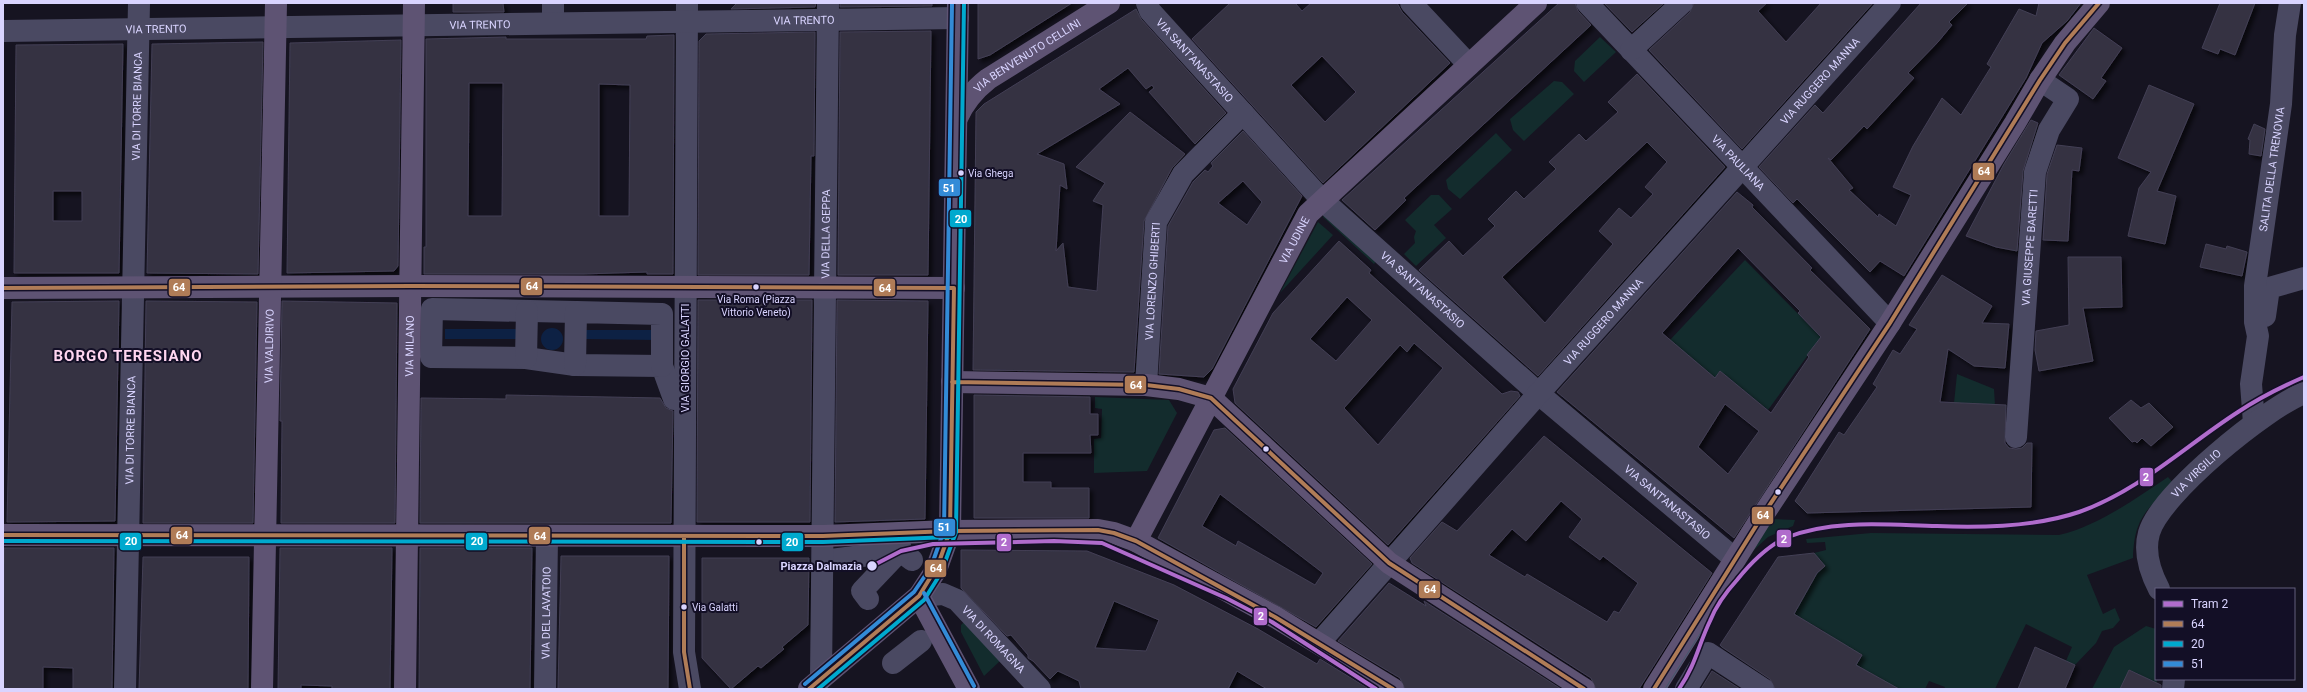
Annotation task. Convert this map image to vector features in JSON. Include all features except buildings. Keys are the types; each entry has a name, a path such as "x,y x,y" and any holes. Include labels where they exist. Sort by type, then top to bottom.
{"main road":[{"name":"VIA VALDIRIVO","path":"262,689 276,3"},
{"name":"VIA MILANO","path":"405,689 407,536 423,299 414,3"},
{"name":"VIA BENVENUTO CELLINI","path":"956,119 962,107 972,94 988,79 1109,3"},
{"name":"VIA UDINE","path":"1136,541 1308,214 1321,200 1536,3"},
{"path":"1654,689 1730,555 1890,323 2015,123 2040,80 2065,43 2099,3"},
{"path":"815,684 919,596 936,570 950,531 958,10"},
{"path":"3,288 270,287 423,299 673,302 826,287 954,288"},
{"path":"952,382 1146,385 1179,389 1211,398 1389,563 1580,688"},
{"path":"3,535 823,536 950,531 1098,530 1114,533 1136,541 1319,643 1393,689"},
{"path":"919,596 970,689"}],"street":[{"name":"VIA DI TORRE BIANCA","path":"124,689 129,536 139,3"},
{"name":"VIA SANT'ANASTASIO","path":"1147,3 1150,11 1321,200 1539,394 1730,555"},
{"path":"1411,3 1469,65"},
{"name":"VIA PAULIANA","path":"1587,3 1890,323"},
{"path":"1631,50 1682,3"},
{"name":"VIA RUGGERO MANNA","path":"1319,643 1539,394 1890,3"},
{"name":"SALITA DELLA TRENOVIA","path":"2258,336 2255,322 2254,286 2281,104 2285,35 2290,3"},
{"name":"VIA TRENTO","path":"3,31 414,26 687,12 958,10"},
{"name":"VIA DELLA GEPPA","path":"823,536 828,11"},
{"name":"VIA GIORGIO GALATTI","path":"687,12 673,302 684,536 684,652 690,689"},
{"name":"VIA GIUSEPPE BARETTI","path":"2016,437 2035,172 2049,130 2068,99 2040,80"},
{"name":"VIA LORENZO GHIBERTI","path":"1146,385 1156,222 1183,174 1243,113"},
{"name":"SALITA DELLA TRENOVIA","path":"2254,423 2251,384 2258,336 2264,321 2269,288 2304,278"},
{"path":"662,366 575,365 526,358 425,365 423,299 527,311 576,312 673,302 662,366 674,399"},
{"path":"526,358 527,311"},
{"path":"575,365 576,312"},
{"name":"VIA VIRGILIO","path":"2159,588 2149,563 2148,542 2154,523 2169,501 2184,485 2254,423 2304,393"},
{"name":"VIA DEL LAVATOIO","path":"545,689 547,536"},
{"path":"815,684 823,536"},
{"path":"831,560 904,551 862,591 868,598"},
{"name":"VIA DI ROMAGNA","path":"919,596 943,594 957,600 1040,689"},
{"path":"893,663 913,644"},
{"path":"1686,689 1708,653 1763,689"}],"green space":[{"path":"1600,37 1616,52 1584,82 1574,71 1575,61"},
{"path":"1554,81 1562,82 1574,94 1524,141 1513,130 1510,119"},
{"path":"1496,133 1512,150 1460,199 1448,189 1446,180"},
{"path":"1431,195 1439,195 1452,209 1434,225 1446,238 1416,266 1404,254 1415,243 1414,237 1416,231 1405,220"},
{"path":"1325,214 1377,260 1374,264 1323,217"},
{"path":"1318,222 1333,235 1280,293"},
{"path":"1745,260 1821,337 1768,410 1720,371 1715,378 1670,340"},
{"path":"1957,374 1994,389 1995,405 1954,403"},
{"path":"1095,397 1169,400 1177,413 1147,471 1094,473 1094,439 1101,438 1102,409 1095,408"},
{"path":"2168,477 2174,484 2149,508 2143,516 2136,534 2133,558 2087,575 2103,614 2115,608 2120,620 2113,628 2102,631 2096,643 2075,665 2066,661 2072,647 2026,624 1995,689 1944,689 1945,687 1929,681 1925,689 1888,689 1882,679 1869,672 1860,689 1848,678 1862,655 1838,641 1810,655 1824,631 1795,615 1794,617 1787,608 1808,581 1825,566 1814,553 1826,550 1825,542 1807,543 1806,539 1871,533 2059,535 2074,531 2116,511"},
{"path":"1772,519 1795,520 1793,526 1768,537 1742,561"},
{"path":"964,622 1000,661 984,676 961,632 961,625"},
{"path":"2146,626 2155,629 2155,680 2157,680 2157,683 2129,670 2120,689 2092,689 2114,647"}],"water":[{"path":"552,328 560,331 563,339 560,347 552,350 544,347 541,339 544,331"},
{"path":"445,329 516,329 516,339 445,339"},
{"path":"586,330 656,330 656,340 586,339"}],"tram line":[{"name":"2","path":"1679,689 1685,680 1712,615 1722,599 1754,561 1781,540 1806,531 1842,525 1880,524 1955,527 1991,526 2027,524 2079,512 2122,492 2161,467 2218,425 2246,407 2270,393 2304,377"},
{"name":"2","path":"872,566 901,551 933,544 1054,541 1102,543 1226,598 1272,622 1376,689"},
{"path":"1665,689 1714,612"}],"transit line":[{"name":"51","path":"805,684 914,592 931,567 944,530 952,3"},
{"name":"20","path":"818,689 924,600 941,573 956,532 964,3"},
{"name":"64","path":"1654,689 1761,518 1890,323 2040,80 2065,43 2099,3"},
{"name":"64","path":"3,288 411,286 954,288 950,531 938,565 919,596 809,689"},
{"name":"64","path":"952,382 1146,385 1179,389 1211,398 1389,563 1584,689"},
{"name":"64","path":"3,535 823,536 950,531 1098,530 1114,533 1136,541 1275,617 1393,689"},
{"name":"64","path":"684,536 684,652 690,689"},
{"name":"20","path":"3,541 823,542 950,537"},
{"name":"51","path":"924,593 974,686"}],"place":[{"name":"Via Ghega","path":"961,173"},
{"name":"Via Roma (Piazza Vittorio Veneto)","path":"756,287"},
{"name":"Piazza Dalmazia","path":"872,566"},
{"name":"Via Galatti","path":"684,607"}],"district":[{"name":"BORGO TERESIANO","path":"128,356"}]}
